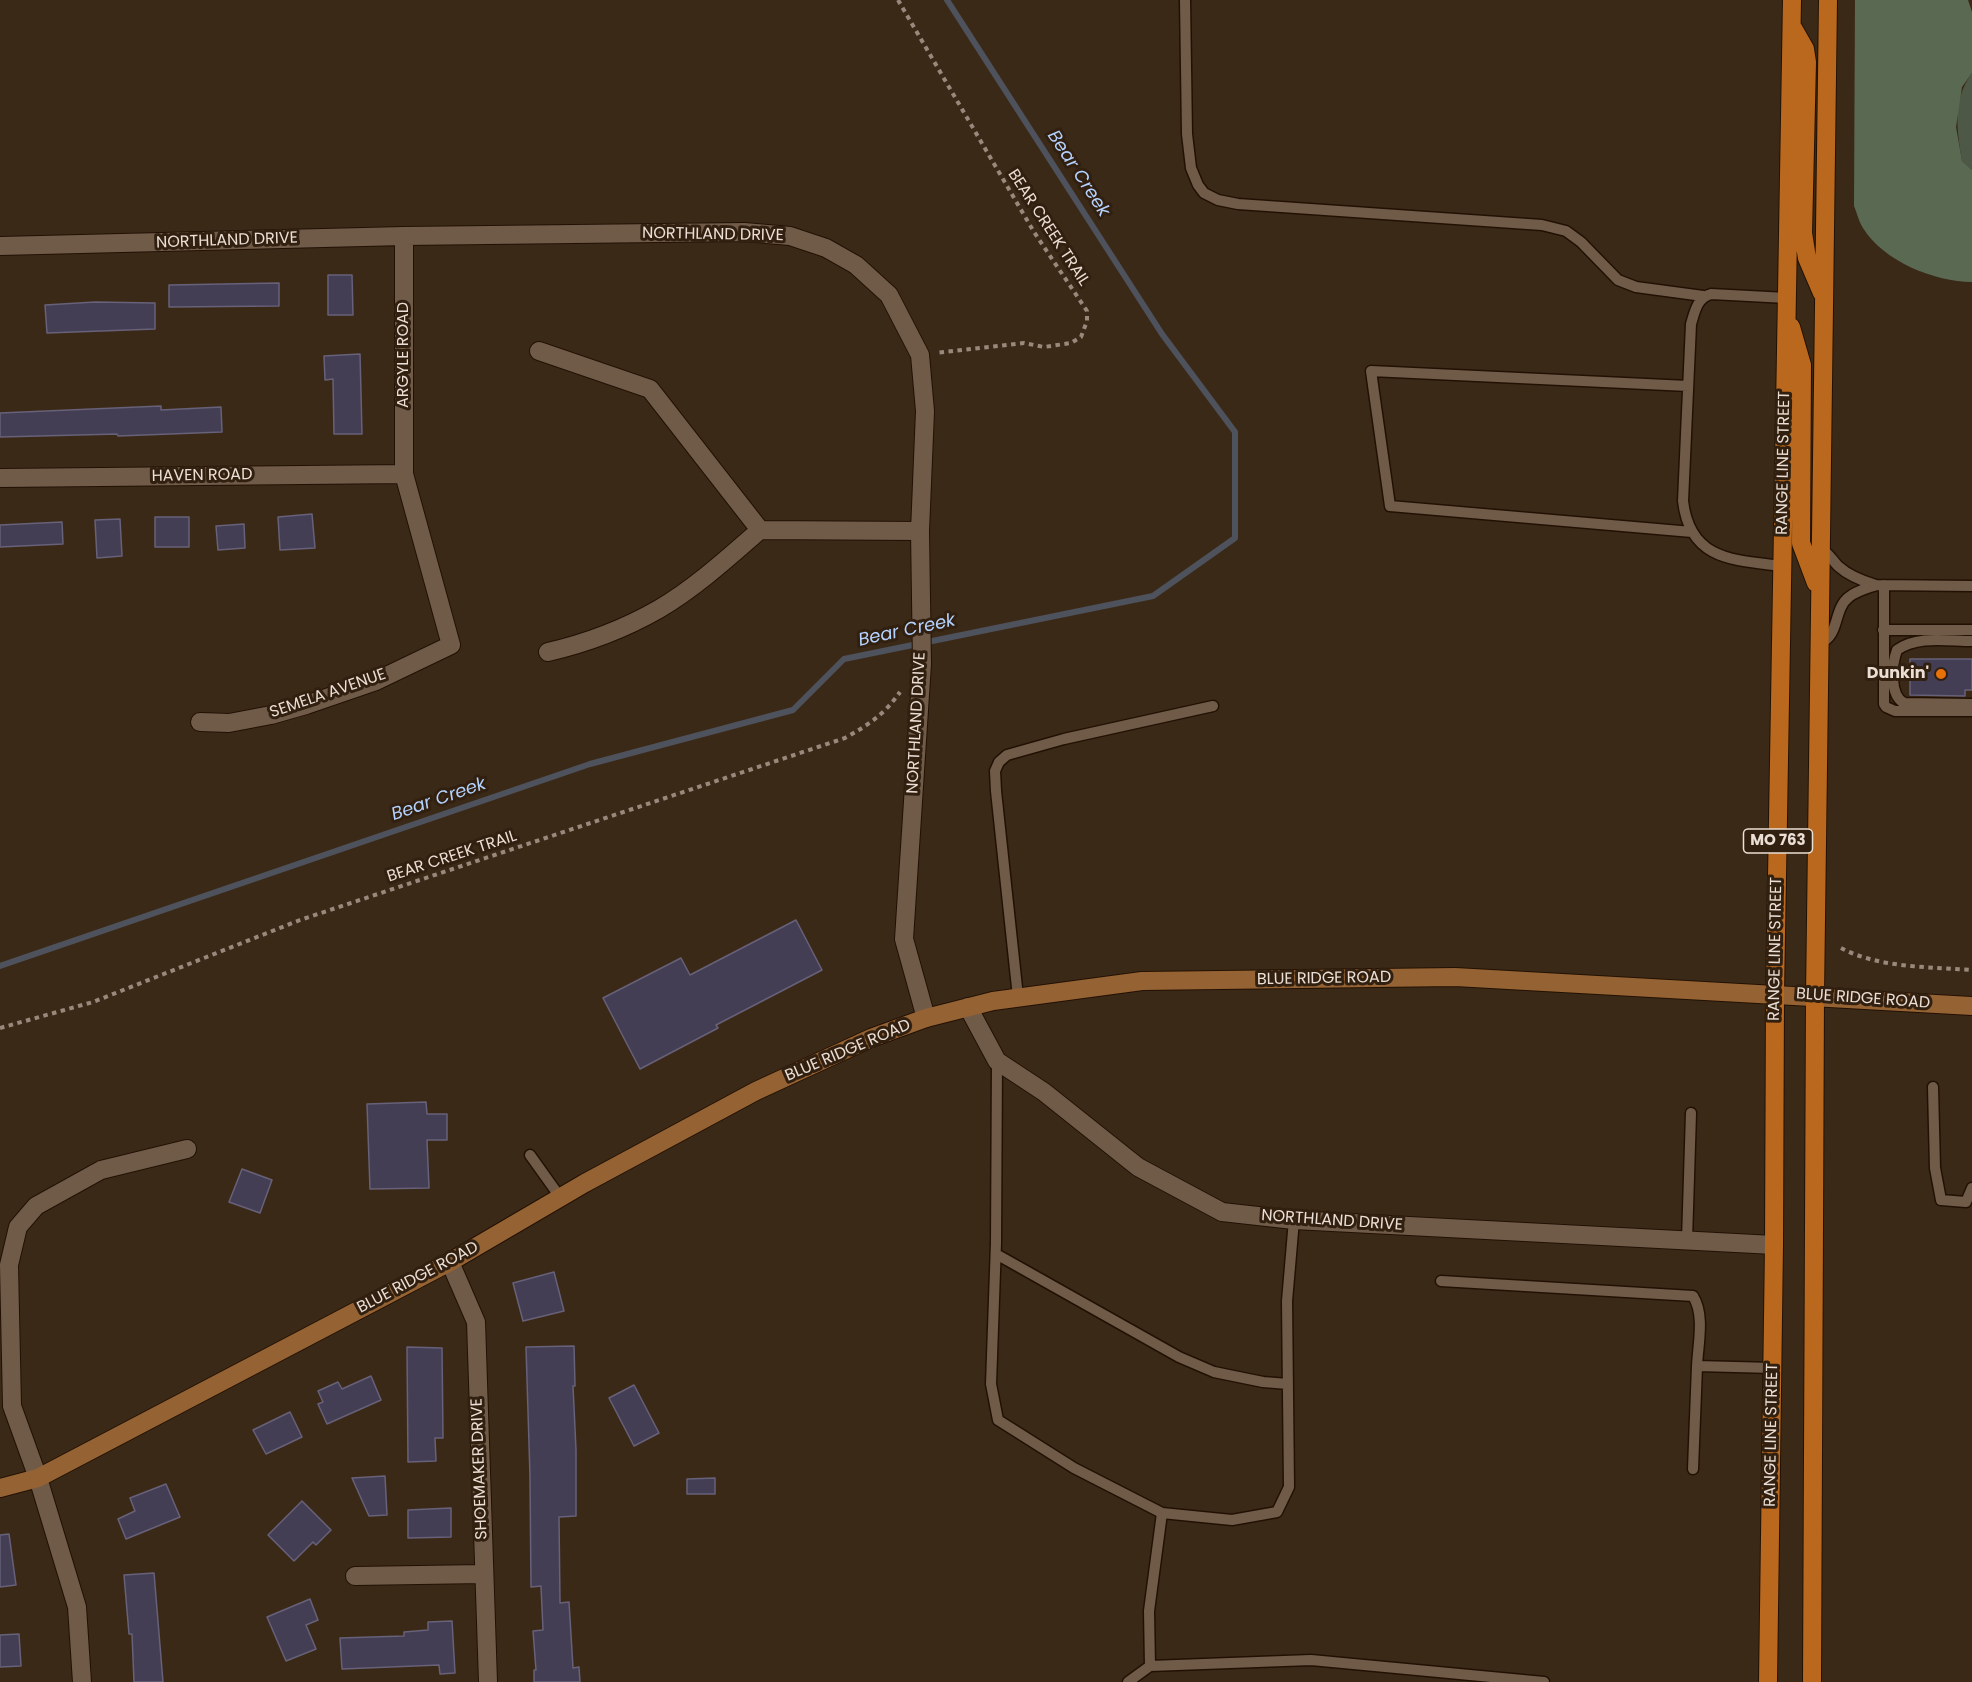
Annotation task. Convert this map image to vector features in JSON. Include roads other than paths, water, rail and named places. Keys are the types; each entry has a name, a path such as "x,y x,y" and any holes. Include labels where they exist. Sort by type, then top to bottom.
{"main road":[{"name":"RANGE LINE STREET","path":"1768,1682 1773,1368 1775,994 1792,0"},
{"name":"MO 763","path":"1812,1682 1815,996 1828,0"},
{"path":"1792,26 1805,48 1807,62 1803,233 1807,258 1824,299"},
{"path":"1787,307 1802,365 1801,543 1820,596"}],"street":[{"name":"NORTHLAND DRIVE","path":"0,246 404,236 744,232 790,236 826,248 856,266 889,295 920,355 925,411 921,531 922,664 904,939 926,1018"},
{"name":"ARGYLE ROAD","path":"404,236 404,474 451,645"},
{"path":"539,351 650,389 760,530"},
{"name":"HAVEN ROAD","path":"0,478 404,474"},
{"path":"548,652 579,645 613,632 660,609 720,565 760,530 921,531"},
{"name":"SEMELA AVENUE","path":"200,722 229,723 306,705 376,681 451,645"},
{"name":"BLUE RIDGE ROAD","path":"0,1488 38,1478 450,1262 560,1197 756,1091 871,1038 926,1018 968,1007 1018,997 1142,981 1435,977 1972,1006"},
{"name":"NORTHLAND DRIVE","path":"968,1007 997,1062 1044,1092 1138,1167 1222,1212 1294,1220 1774,1245"},
{"path":"82,1682 77,1607 38,1478 12,1406 9,1265 18,1227 36,1206 100,1170 187,1149"},
{"name":"SHOEMAKER DRIVE","path":"450,1262 476,1322 488,1682"},
{"path":"355,1576 483,1574"}],"lane":[{"path":"1185,0 1187,134 1191,168 1204,193 1218,200 1238,204 1542,225 1566,231 1581,242 1618,280 1636,287 1704,296 1726,294 1787,307"},
{"path":"1704,296 1697,305 1691,324 1683,501 1685,519 1692,532 1707,549 1731,559 1782,566"},
{"path":"1688,386 1371,371 1390,506 1692,532"},
{"path":"1821,549 1826,551 1843,571 1864,582 1880,585 1972,586"},
{"path":"1880,585 1884,704 1886,708 1895,711 1972,711"},
{"path":"1820,644 1827,641 1833,633 1842,606 1849,597 1880,585"},
{"path":"1883,630 1972,630"},
{"path":"1972,641 1910,642 1897,650 1893,659 1895,692 1900,702 1972,704"},
{"path":"1018,997 996,791 995,771 999,762 1007,755 1064,739 1213,706"},
{"path":"997,1062 996,1254 991,1384 998,1420 1074,1468 1162,1513 1232,1520 1277,1512 1290,1487 1287,1301 1294,1220"},
{"path":"1933,1087 1935,1168 1941,1200 1966,1202 1972,1188"},
{"path":"1687,1240 1691,1113"},
{"path":"530,1155 560,1197"},
{"path":"996,1254 1179,1357 1214,1372 1263,1382 1288,1383"},
{"path":"1441,1281 1693,1296 1698,1303 1700,1313 1693,1469"},
{"path":"1697,1366 1773,1368"},
{"path":"1149,1666 1149,1611 1162,1513"},
{"path":"1128,1682 1149,1666 1311,1660 1544,1682"}],"waterway":[{"name":"Bear Creek","path":"0,966 590,764 793,710 844,659 1153,596 1235,538 1235,432 1162,334 947,0"}],"place":[{"name":"Dunkin'","path":"1941,674"}]}
